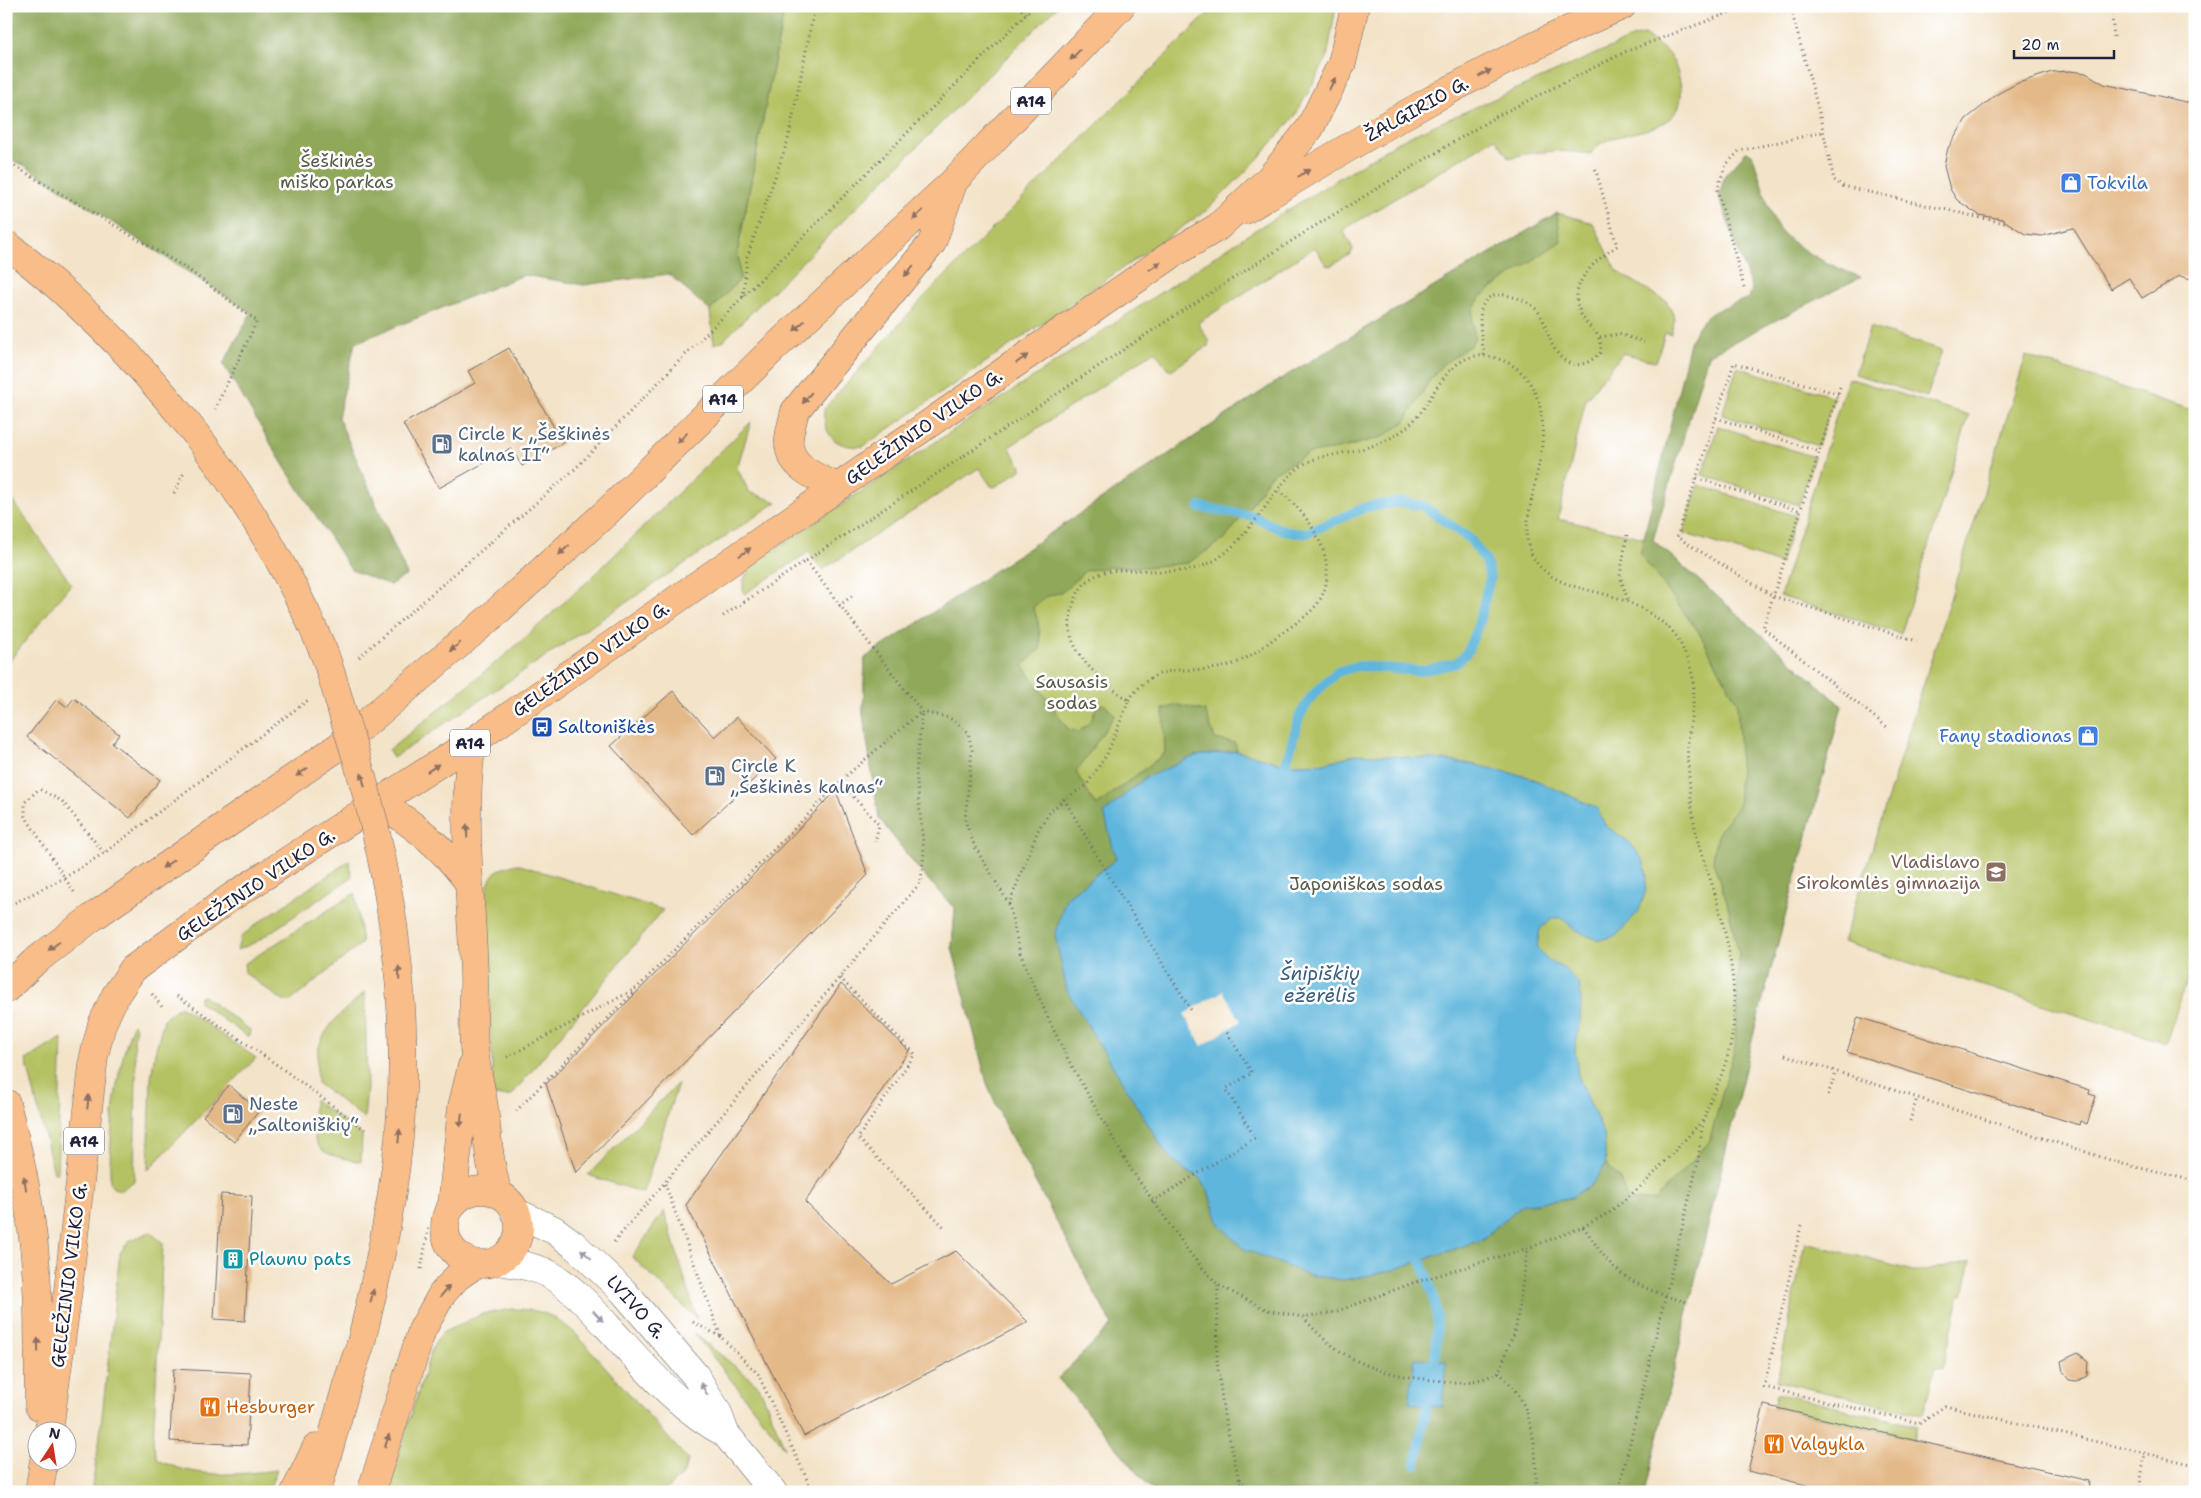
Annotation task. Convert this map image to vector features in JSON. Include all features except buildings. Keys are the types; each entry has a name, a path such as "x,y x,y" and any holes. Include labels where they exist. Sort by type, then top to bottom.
{"main road":[{"name":"A14","path":"6,989 34,962 93,916 338,747 492,616 609,510 770,352 954,182 1121,6"},
{"name":"GELEŽINIO VILKO G.","path":"50,1420 68,1290 94,1056 102,1024 115,996 133,969 230,898 472,742 1174,253 1218,227 1270,178 1310,128 1342,63 1355,6"},
{"name":"ŽALGIRIO G.","path":"1218,227 1331,156 1441,95 1568,28 1622,6"},
{"path":"838,487 806,472 790,454 788,439 796,411 932,243 954,182"},
{"path":"6,244 53,280 108,334 196,435 231,483 271,548 322,649 362,773 389,888 399,963 402,1038 401,1113 385,1240 361,1343 347,1384 317,1492"},
{"path":"371,1492 422,1330 434,1306 457,1277 513,1247 519,1225 489,1163 484,1108 474,1055 474,973 467,880 467,778 472,742"},
{"path":"380,803 422,830 445,852 467,880"},
{"path":"474,1055 462,1108 452,1205 445,1229 448,1241 454,1252 464,1260 487,1262"},
{"name":"GELEŽINIO VILKO G.","path":"6,1103 20,1154 32,1230 36,1277 39,1420"},
{"path":"452,1205 462,1194 486,1191 507,1203"},
{"path":"295,1492 347,1384"}],"street":[{"name":"LVIVO G.","path":"507,1203 554,1230 573,1244 623,1291 695,1374 717,1411 725,1433 773,1492"},
{"name":"LVIVO G.","path":"487,1262 518,1263 549,1274 593,1310 666,1390 700,1420 725,1433"}],"path":[{"path":"743,298 747,257 788,140 816,6"},
{"path":"1018,6 1026,14"},
{"path":"352,662 460,571 575,469 1034,6"},
{"path":"723,616 1167,321 1314,226 1495,117 1627,51 1747,6"},
{"path":"1790,6 1834,180 1843,186 2008,224"},
{"path":"2111,6 2114,37"},
{"path":"1744,287 1717,189 1726,165 1739,151 1823,132"},
{"path":"6,161 186,268 257,321 214,412"},
{"path":"1484,355 1479,321 1482,307 1490,298 1500,295 1514,296 1533,306 1546,323 1556,351 1566,361 1578,365 1590,363 1601,352 1600,337 1583,316 1576,300 1578,283 1589,268 1617,246 1595,167"},
{"path":"1600,337 1619,334 1644,342"},
{"path":"1129,700 1113,690 1090,667 1069,632 1074,601 1082,585 1104,571 1133,569 1170,572 1192,570 1204,566 1235,547 1290,476 1303,464 1319,457 1386,443 1414,421 1453,366 1470,357 1484,355 1507,362 1522,372 1533,388 1541,410 1544,428 1542,450 1526,527 1527,544 1533,557 1542,571 1562,583 1628,601 1656,618 1676,635 1692,667 1696,696 1687,756 1696,831 1730,956 1734,986 1734,1018 1726,1064 1704,1119 1697,1166 1618,1492"},
{"path":"1838,394 1734,363 1677,538 1773,596 1917,641"},
{"path":"1840,387 1764,628 1887,728"},
{"path":"1716,418 1820,452"},
{"path":"174,493 187,466"},
{"path":"1697,478 1801,511"},
{"path":"1009,904 1039,828 1050,812 1064,799 1086,786 1107,754 1129,700 1136,689 1154,674 1167,670 1205,670 1239,661 1308,614 1318,603 1325,581 1324,557 1319,539 1298,507 1279,491"},
{"path":"1627,535 1620,576 1628,601"},
{"path":"806,561 922,712 950,718 968,732 972,750 965,821 975,847 1009,904 1020,953 1056,1034 1130,1168 1152,1202 1192,1256 1218,1285 1267,1310 1302,1317 1335,1312 1413,1283 1528,1248 1584,1227 1610,1212 1646,1182 1704,1119"},
{"path":"839,606 853,595"},
{"path":"6,907 64,878 104,854 315,694"},
{"path":"514,1112 840,782 922,712"},
{"path":"613,1243 921,882 924,852 916,773 922,712"},
{"path":"840,782 879,825 875,842"},
{"path":"64,878 25,816 25,802 39,788 62,801 104,854"},
{"path":"1064,799 1191,1010"},
{"path":"840,978 915,1054 858,1138 944,1228"},
{"path":"501,1060 637,988"},
{"path":"177,996 280,1067 374,1137"},
{"path":"1152,1202 1255,1138 1226,1089 1252,1073 1226,1031"},
{"path":"1785,1055 2123,1164 2195,1181"},
{"path":"1828,1095 1836,1072"},
{"path":"1910,1122 1917,1098"},
{"path":"665,1184 721,1338 758,1374 809,1484"},
{"path":"429,1222 418,1291 434,1306"},
{"path":"1801,1226 1764,1387 1919,1424 1945,1406 2195,1465"},
{"path":"1584,1227 1610,1263 1652,1293 1687,1302"},
{"path":"1302,1317 1319,1336 1338,1351 1371,1369 1410,1378 1448,1382 1468,1383 1487,1379 1499,1372 1516,1328 1528,1248"},
{"path":"1218,1285 1217,1361 1224,1415 1242,1492"},
{"path":"1499,1372 1517,1393 1526,1412 1534,1442 1536,1492"},
{"path":"2139,1492 2146,1453"},
{"path":"1237,1476 1250,1492"}],"green space":[{"name":"Šeškinės miško parkas","path":"6,6 783,6 782,21 738,249 740,279 710,311 669,274 584,285 524,275 355,343 338,417 407,575 390,585 351,570 284,466 223,364 251,313 24,165 6,159"},
{"path":"783,6 1058,6 723,341 714,344 710,311 740,279 738,249 782,21"},
{"path":"1215,6 1336,6 1327,58 1295,116 1257,160 1207,210 864,446 846,445 833,439 826,427 824,409 921,300"},
{"path":"1644,35 1658,45 1672,59 1680,82 1680,102 1673,115 1661,124 1612,139 1599,145 1591,154 1550,152 1530,153 1509,158 1495,138 1343,230 1353,249 1351,254 1330,266 1326,265 1315,247 1198,323 1209,341 1208,346 1171,370 1167,368 1155,351 1009,447 1021,466 1021,470 995,487 991,486 979,468 822,570 809,552 744,594 744,579 748,571 758,560 1247,235 1401,140 1634,37"},
{"path":"1747,151 1752,154 1769,208 1776,224 1783,233 1802,249 1814,256 1861,277 1708,355 1653,540 1842,706 1752,1039 1645,1492 1154,1492 1058,1378 1112,1325 1004,1123 987,1083 952,947 955,909 916,866 879,818 863,714 865,658 1279,380 1557,213 1561,241 1481,296 1473,309 1472,321 1475,336 1471,345 1442,365 1428,383 1405,422 1382,437 1343,448 1307,454 1271,474 1251,505 1225,539 1188,563 1147,567 1110,567 1085,571 1064,591 1046,597 1033,607 1038,621 1041,648 1023,665 1068,729 1079,732 1091,721 1097,706 1104,704 1115,715 1076,772 1096,806 1165,753 1163,709 1178,705 1205,711 1215,739 1235,743 1237,751 1195,756 1116,859 1066,898 1185,1171 1197,1175 1207,1188 1219,1224 1343,1280 1387,1272 1481,1240 1522,1205 1570,1198 1592,1184 1606,1164 1620,1179 1628,1201 1655,1200 1709,1142 1735,1047 1739,954 1727,902 1713,862 1714,848 1721,828 1738,806 1740,760 1737,702 1698,631 1640,554 1690,342 1695,331 1707,317 1713,312 1749,298 1752,290 1719,196 1725,175"},
{"name":"Japoniškas sodas","path":"1557,213 1593,223 1617,271 1667,302 1675,318 1671,334 1665,333 1656,362 1623,353 1586,399 1558,519 1653,540 1842,706 1752,1039 1645,1492 1154,1492 1058,1378 1112,1325 1004,1123 987,1083 952,947 955,909 916,866 879,818 863,714 865,658 1279,380"},
{"path":"1870,327 1942,350 1927,397 1855,374"},
{"path":"2026,356 2195,411 2195,954 2166,1043 1843,942"},
{"path":"1737,367 1834,397 1818,446 1722,415"},
{"path":"1848,378 1969,415 1901,634 1780,596"},
{"path":"751,422 737,468 749,492 777,502 393,758 389,750 510,651 588,581"},
{"path":"1718,426 1814,457 1799,505 1702,475"},
{"path":"1698,485 1796,516 1780,564 1683,533"},
{"path":"6,490 71,584 6,665"},
{"path":"349,861 352,877 256,942 237,950 241,937 258,923"},
{"path":"517,864 663,910 511,1096 493,1096 486,893 490,880 496,872"},
{"path":"355,893 362,943 291,1001 283,1001 245,973 244,964"},
{"path":"365,992 367,1088 364,1118 317,1083 317,1056 322,1039 332,1023"},
{"path":"203,996 250,1030 249,1036 246,1036 199,1002 199,997"},
{"path":"180,1006 256,1058 148,1170 151,1078 155,1052 164,1019"},
{"path":"133,1024 136,1027 134,1037 136,1076 134,1181 121,1190 113,1188 110,1182 112,1122 121,1063"},
{"path":"62,1038 57,1173 54,1173 26,1060"},
{"path":"678,1083 643,1193 588,1175"},
{"path":"314,1100 362,1135 361,1162 332,1155 318,1146 314,1129"},
{"path":"664,1211 697,1319 632,1257"},
{"path":"150,1232 163,1243 153,1443 158,1460 172,1466 202,1473 231,1474 277,1470 268,1492 91,1492 99,1443 120,1253 129,1241"},
{"path":"1805,1242 1913,1271 1925,1271 1971,1260 1963,1294 1960,1293 1943,1369 1935,1367 1923,1415 1777,1381"},
{"path":"513,1309 547,1314 576,1334 688,1460 683,1474 663,1492 387,1492 432,1348 442,1333 482,1314"},
{"path":"694,1333 759,1386 785,1448"},
{"path":"1776,1393 1917,1426 1914,1440 1773,1407"}],"water":[{"name":"Šnipiškių ežerėlis","path":"1237,751 1277,762 1298,764 1324,763 1357,754 1435,759 1471,764 1529,777 1597,808 1605,825 1630,843 1643,860 1647,876 1645,893 1639,911 1615,937 1597,940 1574,930 1563,918 1552,918 1540,929 1537,948 1546,959 1565,969 1579,984 1581,999 1580,1024 1575,1049 1578,1076 1604,1134 1606,1164 1592,1184 1570,1198 1522,1205 1481,1240 1387,1272 1343,1280 1308,1275 1242,1248 1219,1224 1207,1188 1197,1175 1185,1171 1165,1152 1067,991 1055,934 1066,898 1116,859 1104,813 1145,778 1195,756"},
{"path":"1415,1358 1446,1361 1442,1407 1409,1403"}],"pier":[{"path":"1223,991 1241,1021 1202,1046 1184,1014"}],"waterway":[{"path":"1199,507 1253,516 1275,527 1294,533 1307,533 1366,507 1401,502 1423,506 1470,539 1486,561 1490,578 1478,626 1467,652 1457,663 1420,671 1357,666 1337,672 1312,696 1300,715 1286,763"},
{"path":"1421,1261 1432,1291 1437,1315 1437,1341 1433,1372"},
{"path":"1416,1464 1429,1393"}],"place":[{"name":"Tokvila","path":"2071,183"},
{"name":"Circle K „Šeškinės kalnas II“","path":"442,444"},
{"name":"Saltoniškės","path":"542,727"},
{"name":"Fanų stadionas","path":"2088,736"},
{"name":"Circle K „Šeškinės kalnas“","path":"715,776"},
{"name":"Vladislavo Sirokomlės gimnazija","path":"1996,872"},
{"name":"Neste „Saltoniškių“","path":"233,1114"},
{"name":"Plaunu pats","path":"233,1259"},
{"name":"Hesburger","path":"210,1407"},
{"name":"Valgykla","path":"1774,1444"}],"park label":[{"name":"Sausasis sodas","path":"1072,692"}]}
